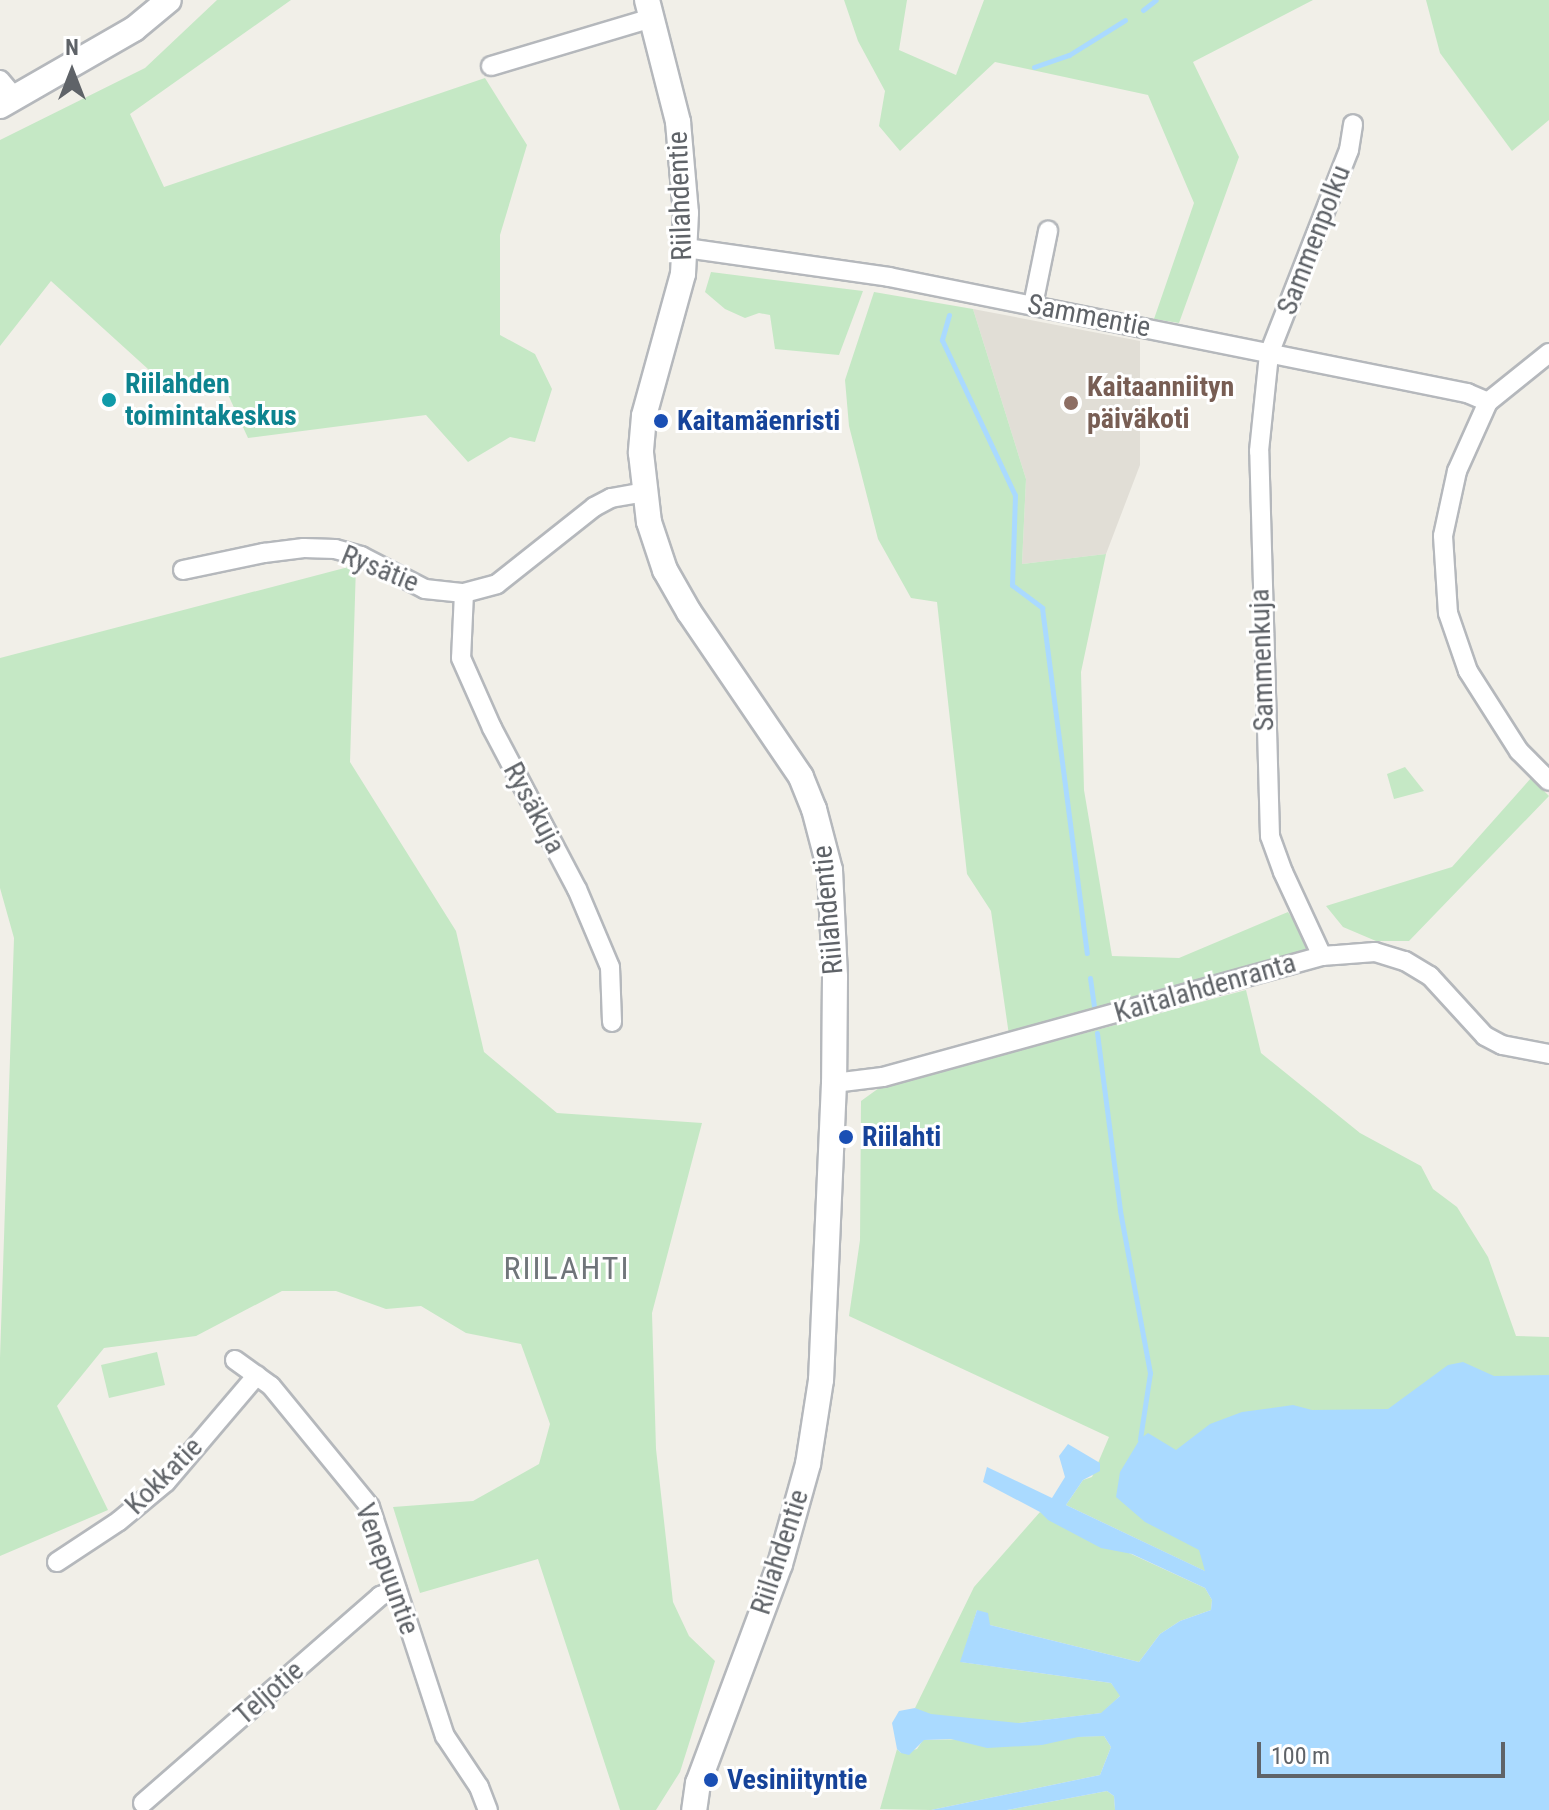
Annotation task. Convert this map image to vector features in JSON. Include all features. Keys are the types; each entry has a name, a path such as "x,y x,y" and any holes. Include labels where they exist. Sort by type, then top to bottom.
{"street":[{"path":"5,95 134,29 169,0"},
{"path":"491,66 568,41 650,9"},
{"name":"Riilahdentie","path":"650,9 678,122 686,248 676,305 644,416 641,453 644,492 665,570 801,777 814,809 830,870 835,977 834,1083 821,1380 808,1464 780,1564 698,1783 694,1810"},
{"name":"Sammenpolku","path":"1269,354 1349,150 1353,124"},
{"path":"1033,305 1048,231"},
{"name":"Sammentie","path":"686,248 806,263 1033,305 1467,393 1488,402"},
{"path":"1549,353 1488,402 1457,471 1443,536 1444,589 1468,671 1519,751 1549,781"},
{"name":"Sammenkuja","path":"1269,354 1258,484 1267,804 1270,836 1283,872 1322,956"},
{"name":"Rysätie","path":"183,570 277,551 335,549 361,556 425,589 464,593 497,584 594,507 611,498 644,492"},
{"name":"Rysäkuja","path":"464,593 461,658 610,967 612,1022"},
{"name":"Kaitalahdenranta","path":"834,1083 883,1077 1322,956 1375,952 1405,961 1430,976 1485,1036 1502,1045 1549,1054"},
{"name":"Venepuuntie","path":"235,1360 280,1397 370,1507 445,1736 479,1787 488,1810"},
{"name":"Kokkatie","path":"57,1562 119,1521 166,1482 257,1375"},
{"name":"Teljotie","path":"143,1803 380,1596 397,1589"}],"shaded area":[{"name":"Kaitaanniityn päiväkoti","path":"973,309 1140,341 1140,465 1106,554 1022,564 1026,479"}],"green space":[{"path":"217,0 291,0 130,114 164,187 485,78 527,145 500,235 500,335 535,354 552,389 535,442 510,437 468,462 426,415 248,438 225,388 153,386 148,369 51,281 0,346 0,140 145,68"},
{"path":"844,0 907,0 899,50 956,75 984,0 1313,0 1193,62 1239,157 1179,323 1154,319 1194,203 1148,95 995,62 900,151 879,126 885,91 858,41"},
{"path":"1426,0 1549,0 1549,120 1512,151 1440,53"},
{"path":"711,272 863,291 839,355 775,349 770,315 759,313 745,318 725,309 705,292"},
{"path":"874,292 973,309 1026,479 1022,564 1106,554 1081,672 1084,790 1112,956 1179,958 1288,912 1313,950 1009,1035 991,911 967,874 937,602 911,598 878,539 849,426 845,380"},
{"path":"356,565 350,762 456,931 484,1052 557,1113 702,1123 652,1313 656,1449 673,1602 689,1636 715,1661 680,1772 656,1810 620,1810 538,1559 420,1593 393,1507 473,1501 539,1464 550,1424 521,1344 466,1333 421,1306 386,1309 336,1291 282,1291 196,1336 104,1348 57,1406 108,1510 0,1556 0,1358 14,938 0,888 0,658"},
{"path":"1405,767 1424,791 1394,799 1387,774"},
{"path":"1531,778 1549,796 1409,941 1376,941 1343,927 1326,906 1452,867"},
{"path":"1246,990 1261,1053 1360,1133 1421,1166 1433,1189 1457,1207 1488,1257 1516,1336 1549,1337 1549,1620 1293,1613 1066,1505 1083,1480 1092,1477 1109,1437 849,1316 860,1240 861,1101 879,1088"},
{"path":"157,1352 165,1385 109,1398 101,1365"},
{"path":"1040,1512 1205,1588 1212,1600 1211,1610 1180,1621 1160,1634 1139,1662 990,1625 977,1610 961,1662 1111,1683 1121,1695 1102,1713 1019,1723 928,1723 915,1708 974,1587"},
{"path":"1104,1736 1111,1747 1100,1775 931,1810 880,1809 897,1749 901,1753 917,1749 923,1740"},
{"path":"1107,1791 1114,1796 1115,1810 1007,1810"}],"water":[{"path":"1463,1362 1494,1376 1549,1375 1549,1810 1115,1810 1114,1796 1107,1791 1007,1810 931,1810 1100,1775 1111,1747 1104,1736 1078,1737 1042,1745 987,1748 951,1739 924,1740 909,1755 897,1749 892,1723 899,1711 915,1708 931,1714 1019,1723 1101,1713 1120,1696 1111,1683 960,1662 977,1610 988,1613 990,1625 1139,1662 1160,1634 1180,1621 1211,1610 1212,1600 1205,1588 1132,1554 1101,1548 1048,1520 1040,1512 983,1482 987,1467 1052,1498 1065,1477 1059,1456 1068,1444 1100,1463 1100,1471 1083,1480 1066,1505 1205,1571 1199,1550 1145,1522 1116,1497 1120,1472 1140,1439 1148,1433 1176,1450 1210,1424 1242,1412 1293,1405 1312,1410 1388,1409 1448,1365"}],"waterway":[{"path":"1143,10 1156,0"},
{"path":"1034,67 1069,55 1125,20"},
{"path":"949,315 942,340 1015,495 1012,585 1042,608 1087,953"},
{"path":"1090,978 1094,1008"},
{"path":"1097,1033 1120,1211 1150,1373 1140,1439"}],"place":[{"name":"Riilahden toimintakeskus","path":"109,400"},
{"name":"Kaitaanniityn päiväkoti","path":"1071,403"},
{"name":"Kaitamäenristi","path":"661,421"},
{"name":"Riilahti","path":"846,1137"},
{"name":"Vesiniityntie","path":"711,1780"}],"district":[{"name":"RIILAHTI","path":"567,1268"}]}
